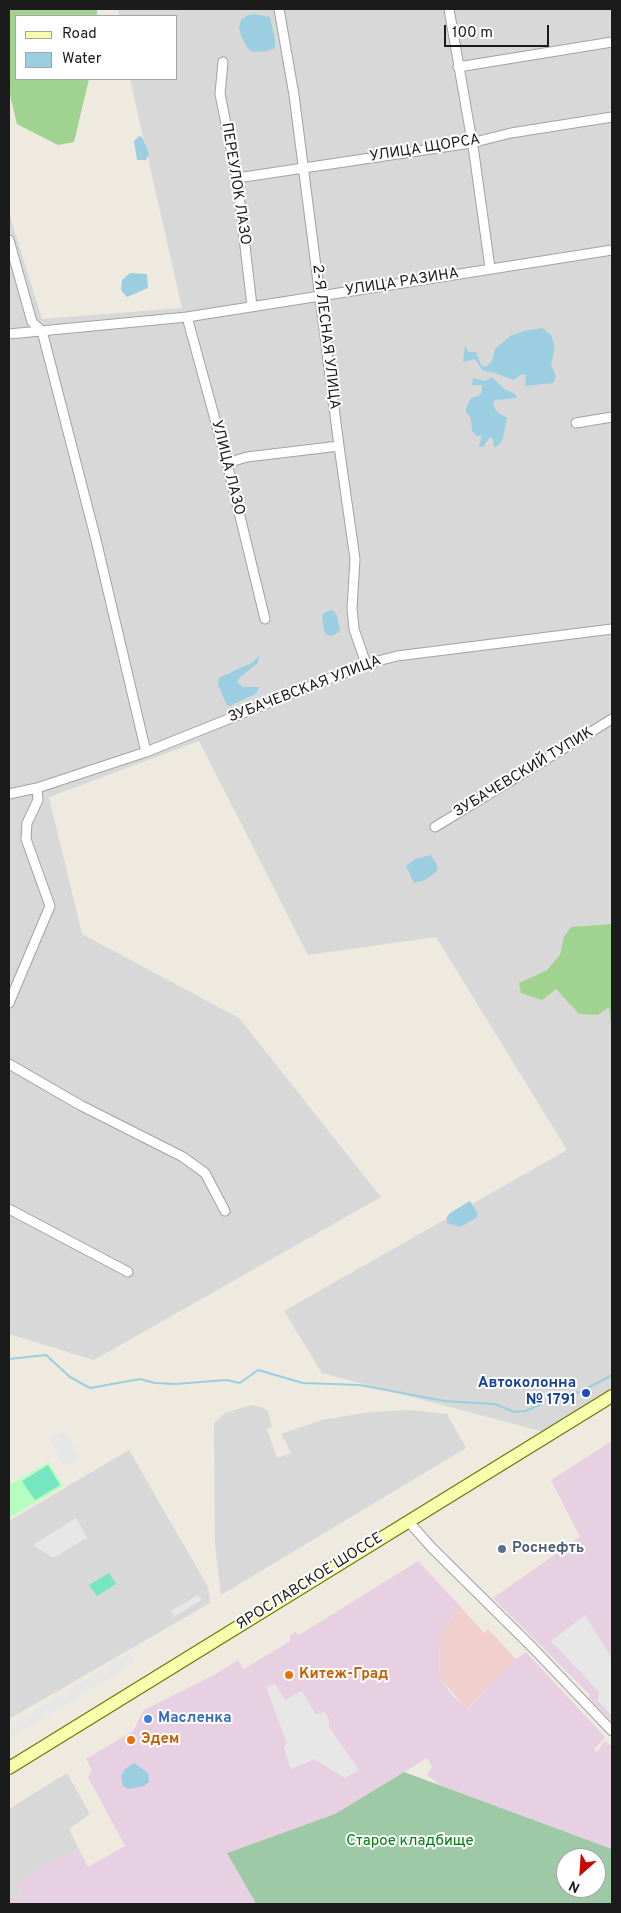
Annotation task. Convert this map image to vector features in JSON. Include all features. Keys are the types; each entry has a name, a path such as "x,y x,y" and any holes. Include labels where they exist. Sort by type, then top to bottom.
{"main road":[{"name":"ЯРОСЛАВСКОЕ ШОССЕ","path":"9,1768 612,1396"}],"street":[{"name":"2-Я ЛЕСНАЯ УЛИЦА","path":"278,9 294,95 338,446 356,559 352,608 354,629 366,664"},
{"path":"449,9 490,268"},
{"path":"458,67 612,42"},
{"name":"ПЕРЕУЛОК ЛАЗО","path":"223,62 220,94 237,178 252,306"},
{"name":"УЛИЦА ЩОРСА","path":"237,178 471,143 511,133 612,117"},
{"path":"9,240 32,322 42,331 98,549 146,752"},
{"name":"УЛИЦА РАЗИНА","path":"9,334 187,317 612,250"},
{"name":"УЛИЦА ЛАЗО","path":"187,317 227,463 265,619"},
{"path":"576,423 612,417"},
{"path":"227,463 247,457 338,446"},
{"name":"ЗУБАЧЕВСКАЯ УЛИЦА","path":"9,794 37,788 146,752 366,664 397,656 612,629"},
{"name":"ЗУБАЧЕВСКИЙ ТУПИК","path":"435,827 612,719"},
{"path":"9,1003 50,906 26,839 26,823 38,800 37,788"},
{"path":"9,1064 80,1105 183,1157 206,1173 225,1211"},
{"path":"9,1209 128,1272"},
{"path":"408,1522 612,1731"}],"shaded area":[{"path":"118,9 612,9 612,1389 544,1432 322,1373 284,1311 567,1150 436,937 308,955 199,741 49,797 82,934 239,1018 381,1197 94,1360 9,1334 9,213 42,319 182,308 130,80 178,80 178,15 119,15"},
{"path":"251,1405 268,1411 272,1427 267,1429 277,1458 291,1453 281,1434 322,1420 370,1412 410,1410 447,1414 466,1448 221,1595 215,1545 214,1423 225,1413"},
{"path":"66,1430 80,1458 64,1466 50,1439"},
{"path":"612,1441 612,1722 589,1698 590,1695 493,1598 580,1537 551,1480"},
{"path":"129,1450 208,1587 210,1603 9,1719 9,1521"},
{"path":"76,1518 87,1538 53,1558 33,1545"},
{"path":"418,1561 459,1605 439,1640 440,1678 453,1696 468,1709 511,1663 526,1652 605,1737 594,1750 597,1752 604,1741 612,1746 612,1849 442,1786 427,1775 432,1767 427,1758 335,1814 227,1853 255,1902 254,1904 9,1904 9,1902 22,1894 16,1884 49,1862 79,1849 88,1867 125,1846 88,1777 92,1770 86,1759 133,1731 144,1710 214,1675 238,1660 244,1669 290,1641 290,1636 295,1632 299,1635"},
{"path":"198,1595 202,1600 174,1617 171,1611"},
{"path":"459,1605 484,1633 488,1629 516,1659 467,1709 440,1678 439,1640"},
{"path":"585,1615 612,1659 612,1716 598,1701 599,1692 551,1641"},
{"path":"130,1653 135,1662 12,1737 9,1726"},
{"path":"275,1684 285,1700 302,1691 316,1715 324,1712 329,1719 329,1727 359,1770 345,1778 314,1759 291,1769 284,1748 287,1743 266,1687"},
{"path":"67,1773 90,1814 69,1829 79,1849 49,1862 16,1884 22,1894 9,1902 9,1809"}],"green space":[{"path":"9,9 97,9 97,15 15,15 15,80 89,80 74,142 58,145 17,124 9,91"},
{"path":"612,924 612,1033 609,1007 598,1015 579,1014 556,989 542,1000 521,993 519,983 547,970 560,955 564,937 571,927"},
{"path":"49,1462 63,1486 9,1518 9,1485"},
{"path":"48,1465 60,1485 35,1500 22,1481"},
{"path":"109,1573 116,1584 97,1596 89,1585"},
{"name":"Старое кладбище","path":"404,1772 612,1849 612,1904 254,1904 255,1902 227,1853 335,1814"}],"water":[{"path":"254,14 270,17 275,48 268,51 253,52 248,49 241,36 239,27 241,20 246,16"},
{"path":"139,136 142,137 149,153 146,160 137,160 134,141"},
{"path":"130,273 147,274 148,288 127,297 121,290 122,280"},
{"path":"542,328 551,335 555,346 551,365 556,377 553,383 525,386 526,374 520,375 514,380 492,372 483,371 475,359 463,362 465,345 468,352 476,352 481,365 486,367 492,361 495,349 510,336"},
{"path":"492,377 504,389 515,394 517,398 495,400 493,404 497,412 507,418 503,438 499,445 494,447 493,439 490,437 483,447 479,446 482,436 477,436 472,431 471,419 465,410 471,398 480,395 482,391 482,385 472,385 473,378 486,381"},
{"path":"333,610 337,616 340,631 332,636 327,635 324,631 322,616 325,612"},
{"path":"259,656 258,663 240,677 237,682 243,687 260,687 255,694 230,706 227,705 218,685 219,678 253,662"},
{"path":"431,855 438,867 436,872 425,880 414,883 406,866 415,859"},
{"path":"470,1201 478,1214 476,1218 460,1227 447,1223 447,1217 450,1213"},
{"path":"134,1763 148,1773 149,1782 144,1786 128,1789 123,1786 121,1776 125,1769"}],"waterway":[{"path":"9,1359 46,1355 70,1377 90,1388 140,1379 155,1383 175,1384 226,1380 240,1383 258,1370 303,1383 360,1385 444,1401 495,1404 514,1412 525,1411 542,1404"},
{"path":"554,1399 569,1393 580,1392 612,1375"}],"place":[{"name":"Автоколонна № 1791","path":"586,1393"},
{"name":"Роснефть","path":"502,1549"},
{"name":"Китеж-Град","path":"289,1675"},
{"name":"Масленка","path":"148,1719"},
{"name":"Эдем","path":"131,1740"}]}
